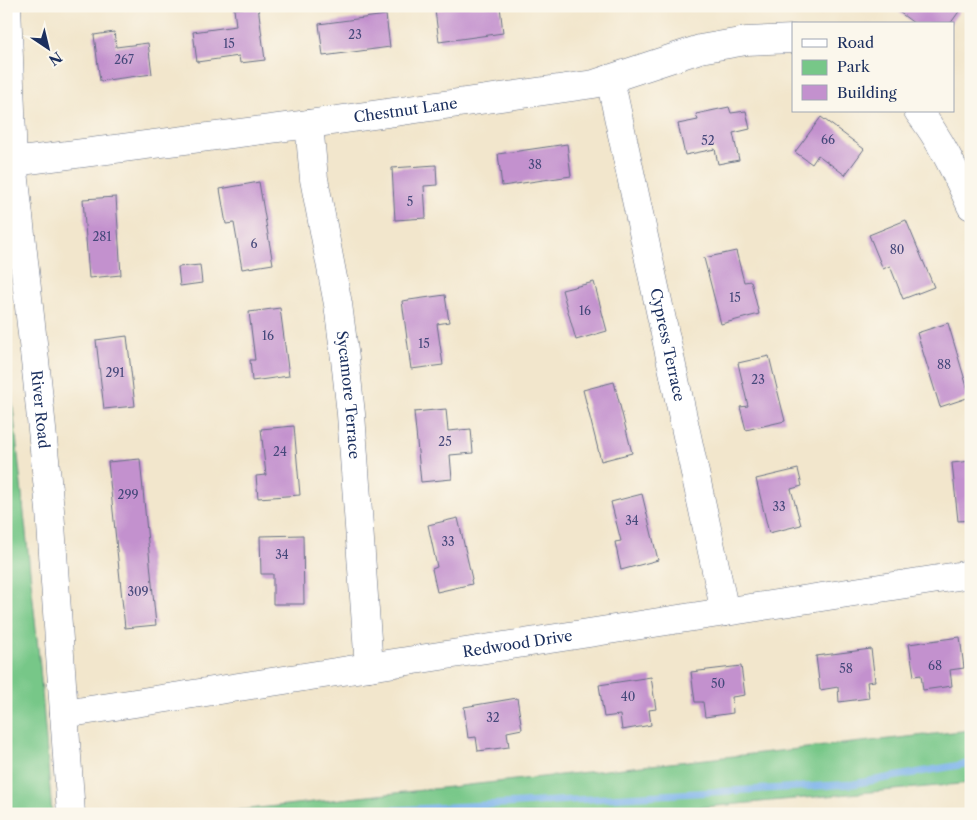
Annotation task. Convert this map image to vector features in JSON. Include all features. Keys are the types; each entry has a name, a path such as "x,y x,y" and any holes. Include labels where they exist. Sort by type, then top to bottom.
{"street":[{"name":"River Road","path":"7,6 12,162 50,510 71,814"},
{"name":"Chestnut Lane","path":"12,162 309,124 580,86 610,79 678,55 716,46 746,41 792,39"},
{"name":"Cypress Terrace","path":"610,79 725,612"},
{"path":"919,112 944,150 971,206"},
{"name":"Sycamore Terrace","path":"309,124 314,179 338,304 346,359 369,667"},
{"name":"Redwood Drive","path":"64,714 971,574"}],"green space":[{"path":"6,340 40,667 52,814 6,814"},
{"path":"971,730 971,783 627,814 204,814"}],"building":[{"path":"258,6 265,60 240,63 239,56 197,62 193,32 236,26 234,9"},
{"path":"444,6 500,6 503,33 439,42 435,10 444,9"},
{"path":"891,6 963,6 951,22 912,22"},
{"path":"386,15 390,47 323,56 319,24"},
{"path":"114,32 116,47 148,43 152,74 100,81 94,35"},
{"path":"729,107 731,113 746,111 750,129 733,133 739,160 718,164 715,149 685,155 678,124 698,120 696,114"},
{"path":"821,117 864,149 845,175 818,155 812,164 795,152"},
{"path":"567,144 571,176 502,186 498,154"},
{"path":"436,165 437,185 424,186 426,218 395,220 392,168"},
{"path":"259,182 273,264 242,269 234,223 226,224 220,189"},
{"path":"116,197 121,275 89,278 83,199"},
{"path":"906,220 934,287 903,299 890,266 883,269 869,235"},
{"path":"736,251 744,282 751,281 759,314 721,324 704,258"},
{"path":"200,265 202,283 180,286 178,267"},
{"path":"594,282 607,331 576,340 562,290"},
{"path":"445,295 449,322 437,324 443,365 411,369 402,301"},
{"path":"280,308 289,376 252,381 250,360 255,360 249,312"},
{"path":"948,323 970,397 940,407 917,333"},
{"path":"127,336 135,406 104,409 96,340"},
{"path":"769,356 785,421 746,430 740,407 748,406 738,363"},
{"path":"614,382 632,453 601,461 583,390"},
{"path":"446,409 448,431 471,429 473,453 450,455 452,479 421,482 414,412"},
{"path":"294,426 300,495 258,498 256,476 266,475 261,429"},
{"path":"140,459 156,625 125,628 108,462"},
{"path":"971,461 971,520 958,521 952,463"},
{"path":"798,469 802,486 791,489 801,525 769,533 756,479"},
{"path":"642,494 658,560 621,570 615,542 621,541 611,502"},
{"path":"458,518 472,584 437,592 432,569 437,567 428,525"},
{"path":"303,535 304,604 273,604 273,574 261,574 260,536"},
{"path":"960,637 964,668 950,670 952,686 923,690 921,675 914,676 909,644"},
{"path":"871,649 875,681 867,682 869,698 839,702 838,687 820,690 816,656"},
{"path":"741,666 745,695 732,697 733,713 705,717 703,702 695,702 691,672"},
{"path":"651,677 656,709 649,710 651,725 622,730 620,715 604,717 599,685"},
{"path":"517,698 522,729 507,732 509,747 478,751 476,737 468,738 464,707"}],"waterway":[{"path":"326,814 853,784 971,763"}]}
